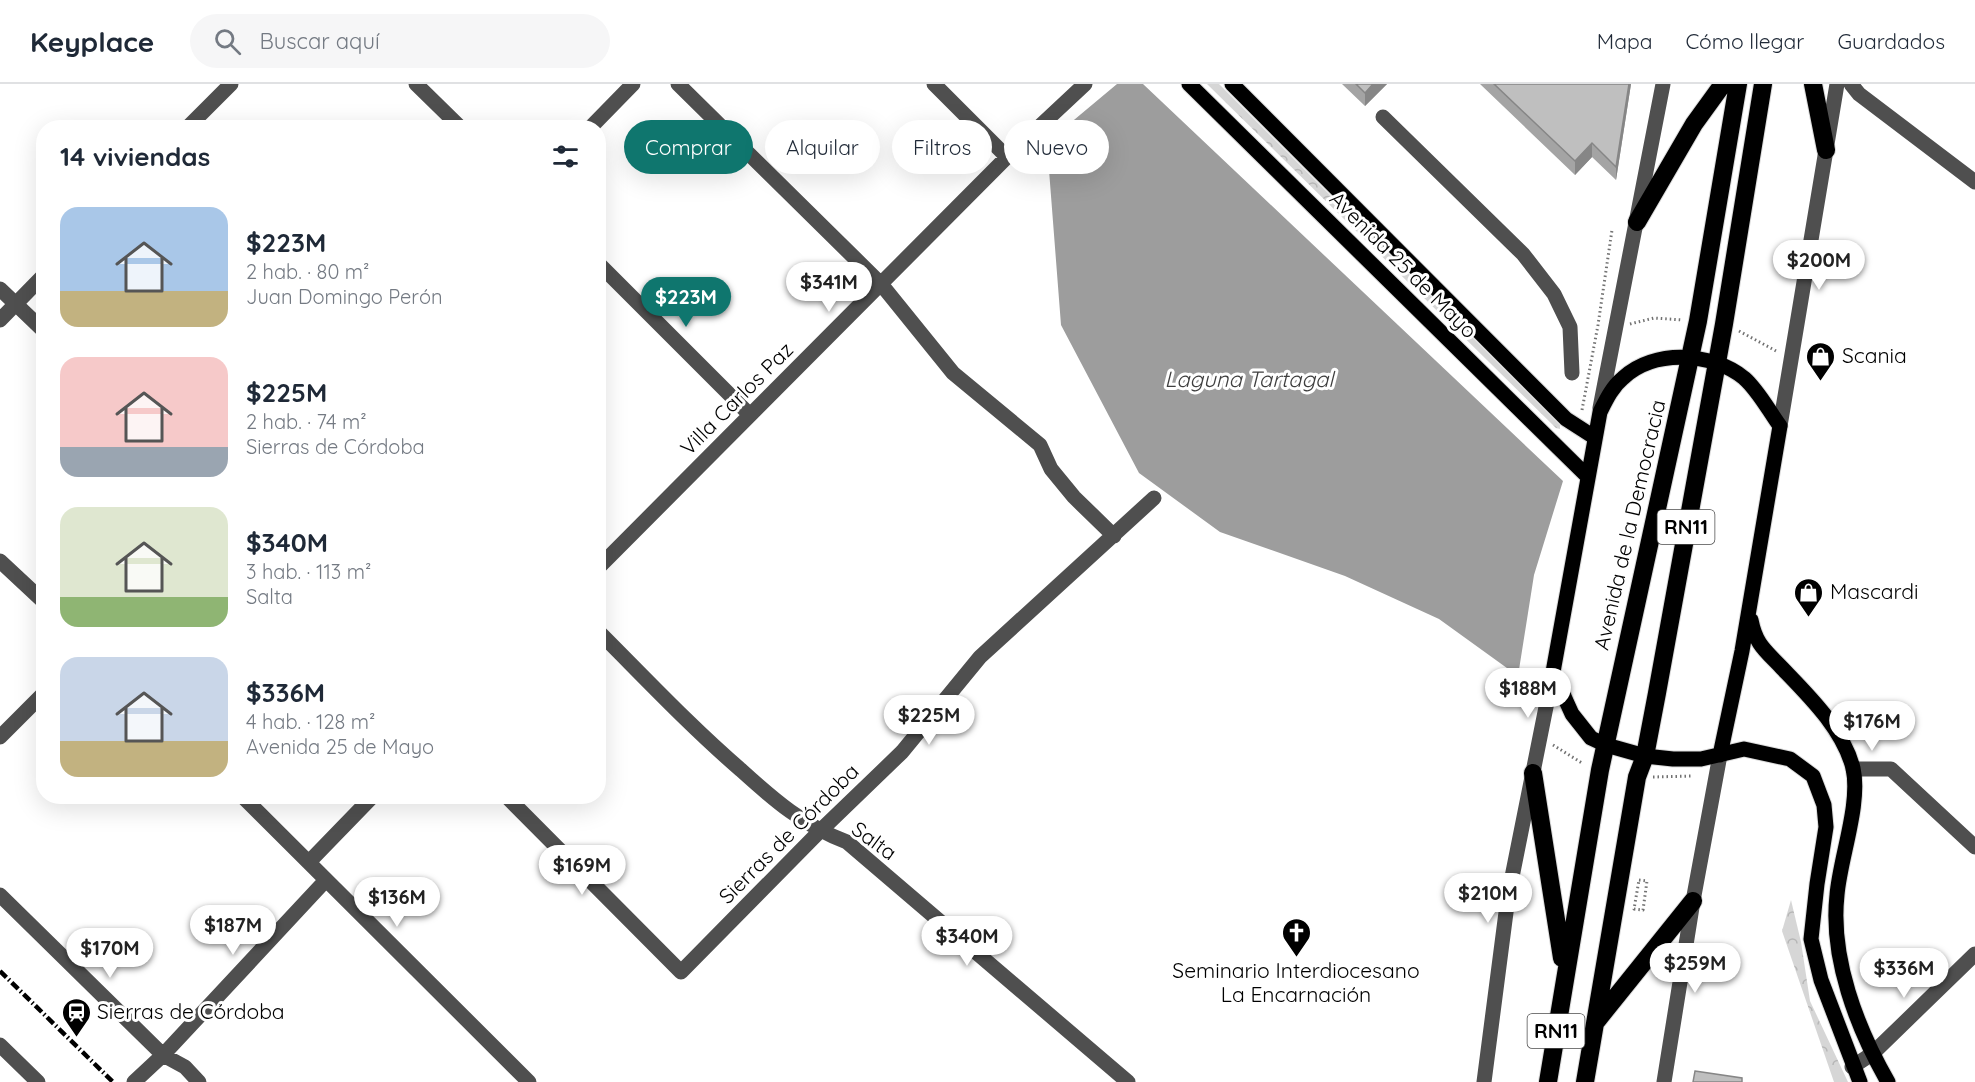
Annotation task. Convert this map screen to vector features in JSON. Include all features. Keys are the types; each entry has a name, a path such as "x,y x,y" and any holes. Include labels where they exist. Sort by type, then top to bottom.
{"highway":[{"path":"1636,222 1694,124 1723,84"},
{"name":"Avenida de la Democracia","path":"1548,1082 1615,692 1698,321 1738,84"},
{"name":"RN11","path":"1585,1082 1638,777 1645,756 1716,361 1763,84"},
{"path":"1813,84 1826,150"},
{"path":"1533,773 1558,923 1564,981"},
{"path":"1594,1024 1693,901"}],"main road":[{"name":"Avenida 25 de Mayo","path":"1189,84 1587,476"},
{"name":"Avenida 25 de Mayo","path":"1232,84 1566,419 1594,437"},
{"path":"1720,755 1750,611 1780,426 1744,379 1716,361 1689,356 1645,365 1624,376 1612,390 1599,412 1553,672 1572,714 1591,738 1606,745 1645,756 1701,759 1720,755 1744,749 1766,752 1790,759 1813,776 1824,805 1826,827 1816,884 1811,939 1821,980 1852,1067 1860,1082"},
{"path":"1750,611 1755,638 1838,732 1853,769 1852,806 1837,896 1836,932 1843,970 1872,1054 1888,1082"}],"street":[{"path":"195,120 231,84"},
{"path":"416,84 453,120"},
{"path":"598,120 633,84"},
{"path":"678,84 880,284 953,373 1040,445 1051,469 1074,497 1114,536"},
{"path":"934,84 1004,154"},
{"name":"Villa Carlos Paz","path":"1047,120 1085,84"},
{"path":"1599,412 1663,84"},
{"path":"1780,426 1837,84"},
{"path":"1851,84 1859,94 1975,182"},
{"path":"1383,117 1523,254 1554,294 1570,327 1572,373"},
{"name":"Villa Carlos Paz","path":"606,560 1004,160"},
{"path":"606,271 750,415"},
{"path":"0,320 36,283"},
{"path":"0,289 36,324"},
{"name":"Sierras de Córdoba","path":"514,804 681,972 819,832 902,752 980,657 1154,498"},
{"path":"0,561 36,595"},
{"name":"Salta","path":"606,639 713,746 791,814 819,832 847,842 1128,1082"},
{"path":"1484,1082 1508,897 1542,738 1553,672"},
{"path":"0,737 36,701"},
{"path":"1664,1082 1693,901 1720,755"},
{"path":"1853,769 1891,769 1975,847"},
{"path":"250,804 529,1082"},
{"path":"309,862 365,804"},
{"path":"134,1082 163,1055 326,880"},
{"path":"0,895 163,1055 185,1067 199,1082"},
{"path":"1852,1067 1872,1054 1975,954"},
{"path":"0,1045 38,1082"}],"path":[{"path":"1581,415 1612,230"},
{"path":"1622,326 1654,318 1684,320"},
{"path":"1737,329 1786,357"},
{"path":"1542,738 1582,763"},
{"path":"1639,880 1647,881 1643,910 1634,909 1636,893 1639,880"}],"green space":[{"path":"1207,84 1219,84 1560,425 1560,429 1556,428"},
{"path":"1791,900 1801,942 1810,1001 1848,1082 1834,1082 1782,931"}],"water":[{"name":"Laguna Tartagal","path":"1117,84 1143,84 1563,481 1534,575 1518,676 1439,619 1345,576 1220,532 1139,473 1061,325 1049,174 1109,174 1109,120 1074,120"}],"building":[{"path":"1356,84 1373,84 1365,93"},
{"path":"1494,84 1629,84 1616,167 1592,143 1575,161"},
{"path":"1695,1071 1742,1078 1742,1082 1693,1082"}],"railway":[{"path":"0,971 113,1082"}],"place":[{"name":"Scania","path":"1821,382"},
{"name":"Mascardi","path":"1809,618"},
{"name":"Seminario Interdiocesano La Encarnación","path":"1296,958"},
{"name":"Sierras de Córdoba","path":"76,1038"}]}
